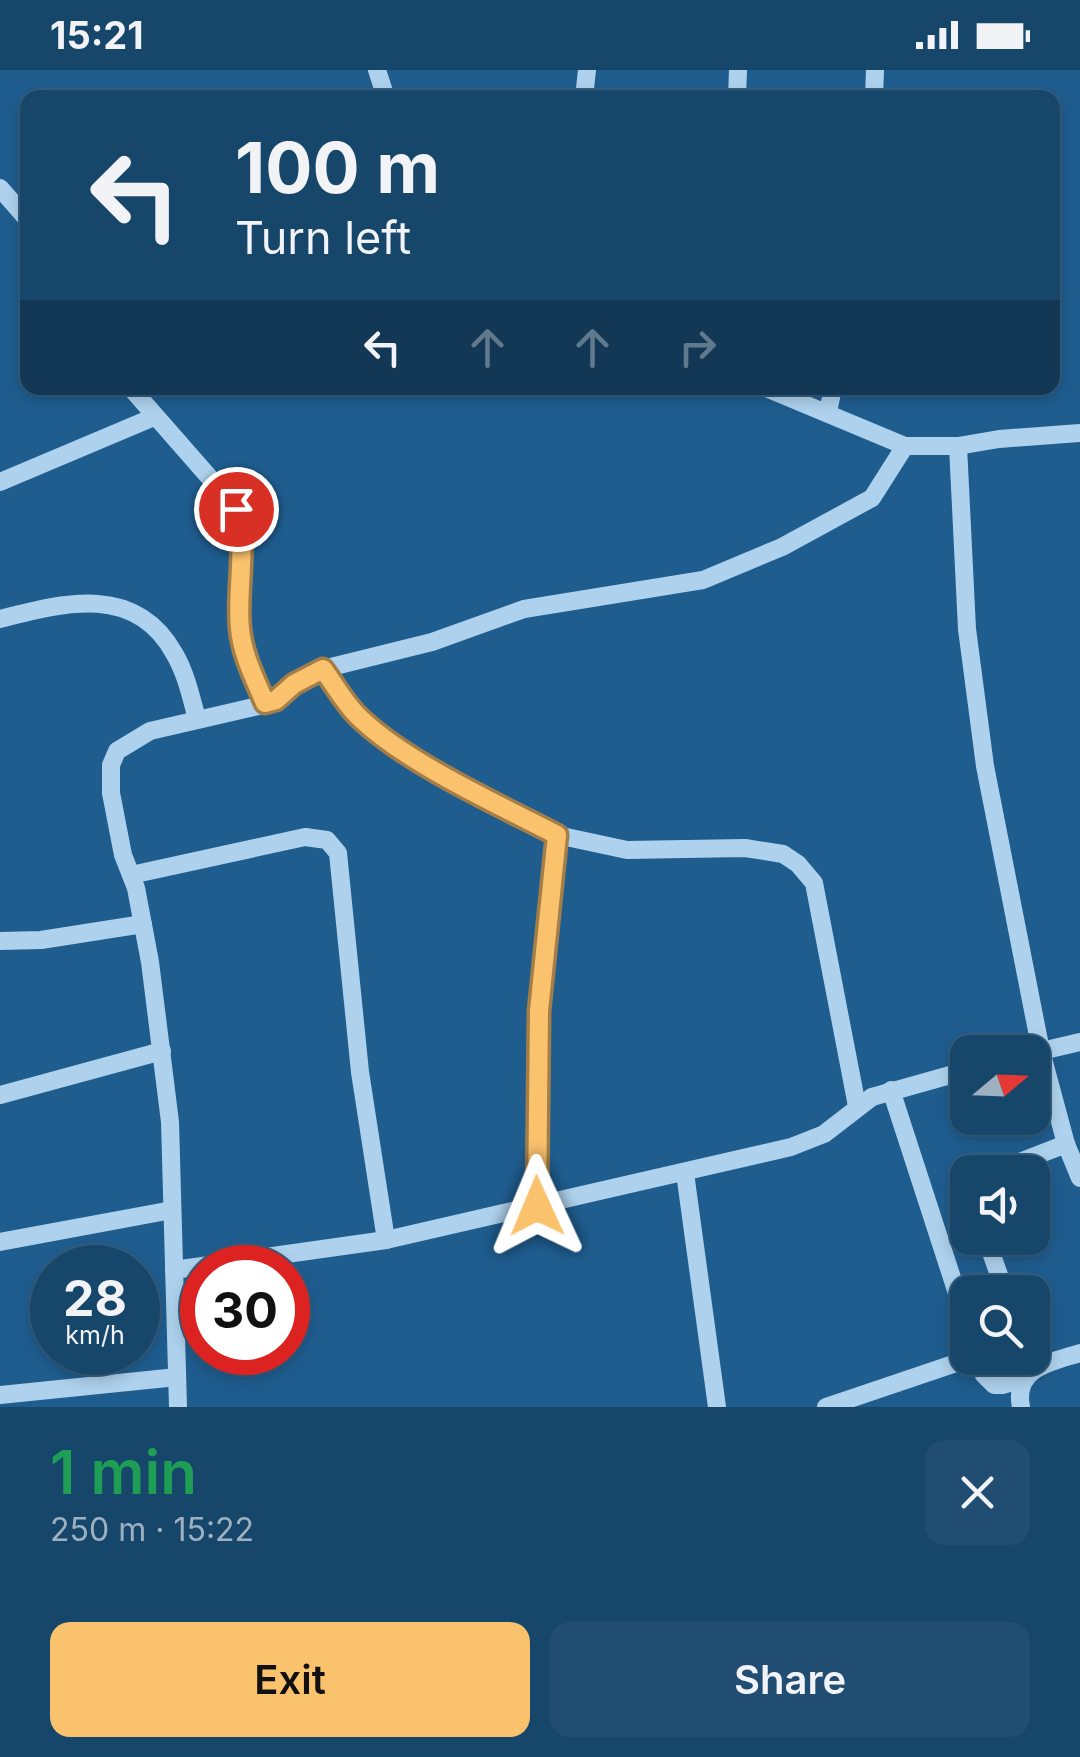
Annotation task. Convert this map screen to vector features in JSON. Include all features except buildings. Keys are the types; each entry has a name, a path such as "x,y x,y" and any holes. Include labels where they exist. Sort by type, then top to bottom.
{"street":[{"path":"0,188 20,211"},
{"path":"136,395 236,509 241,534 240,630 265,703"},
{"path":"782,395 905,446 958,446 1080,433"},
{"path":"828,412 831,395"},
{"path":"0,482 154,417"},
{"path":"178,1407 170,1122 143,924 114,813 110,778 117,751 141,734 276,700 294,684 323,669 406,650 538,606 703,580 782,547 872,498 905,446"},
{"path":"958,446 967,629 985,766 1034,1035"},
{"path":"0,619 105,602 132,612 152,624 176,655 198,719"},
{"path":"323,669 358,717 378,734 557,835 627,850 745,848 782,854 798,864 814,883 858,1106"},
{"path":"537,1206 539,1011 557,835"},
{"path":"131,875 305,837 327,840 338,853 360,1072 386,1240"},
{"path":"0,941 41,940 143,924"},
{"path":"1050,1049 1080,1042"},
{"path":"0,1095 162,1052"},
{"path":"174,1270 386,1240 685,1173 810,1140 858,1106 891,1090 950,1075"},
{"path":"891,1090 951,1275"},
{"path":"1050,1093 1080,1178"},
{"path":"1038,1155 1066,1144"},
{"path":"685,1173 716,1407"},
{"path":"0,1242 172,1210"},
{"path":"1050,1362 1080,1352"},
{"path":"826,1407 950,1366"},
{"path":"984,1375 994,1385 1003,1386 1019,1375"},
{"path":"1021,1407 1019,1392 1025,1375"},
{"path":"0,1395 177,1377"}],"route":[{"path":"236,509 241,534 240,630 265,703 323,669 358,717 378,734 557,835 539,1011 537,1206"}]}
